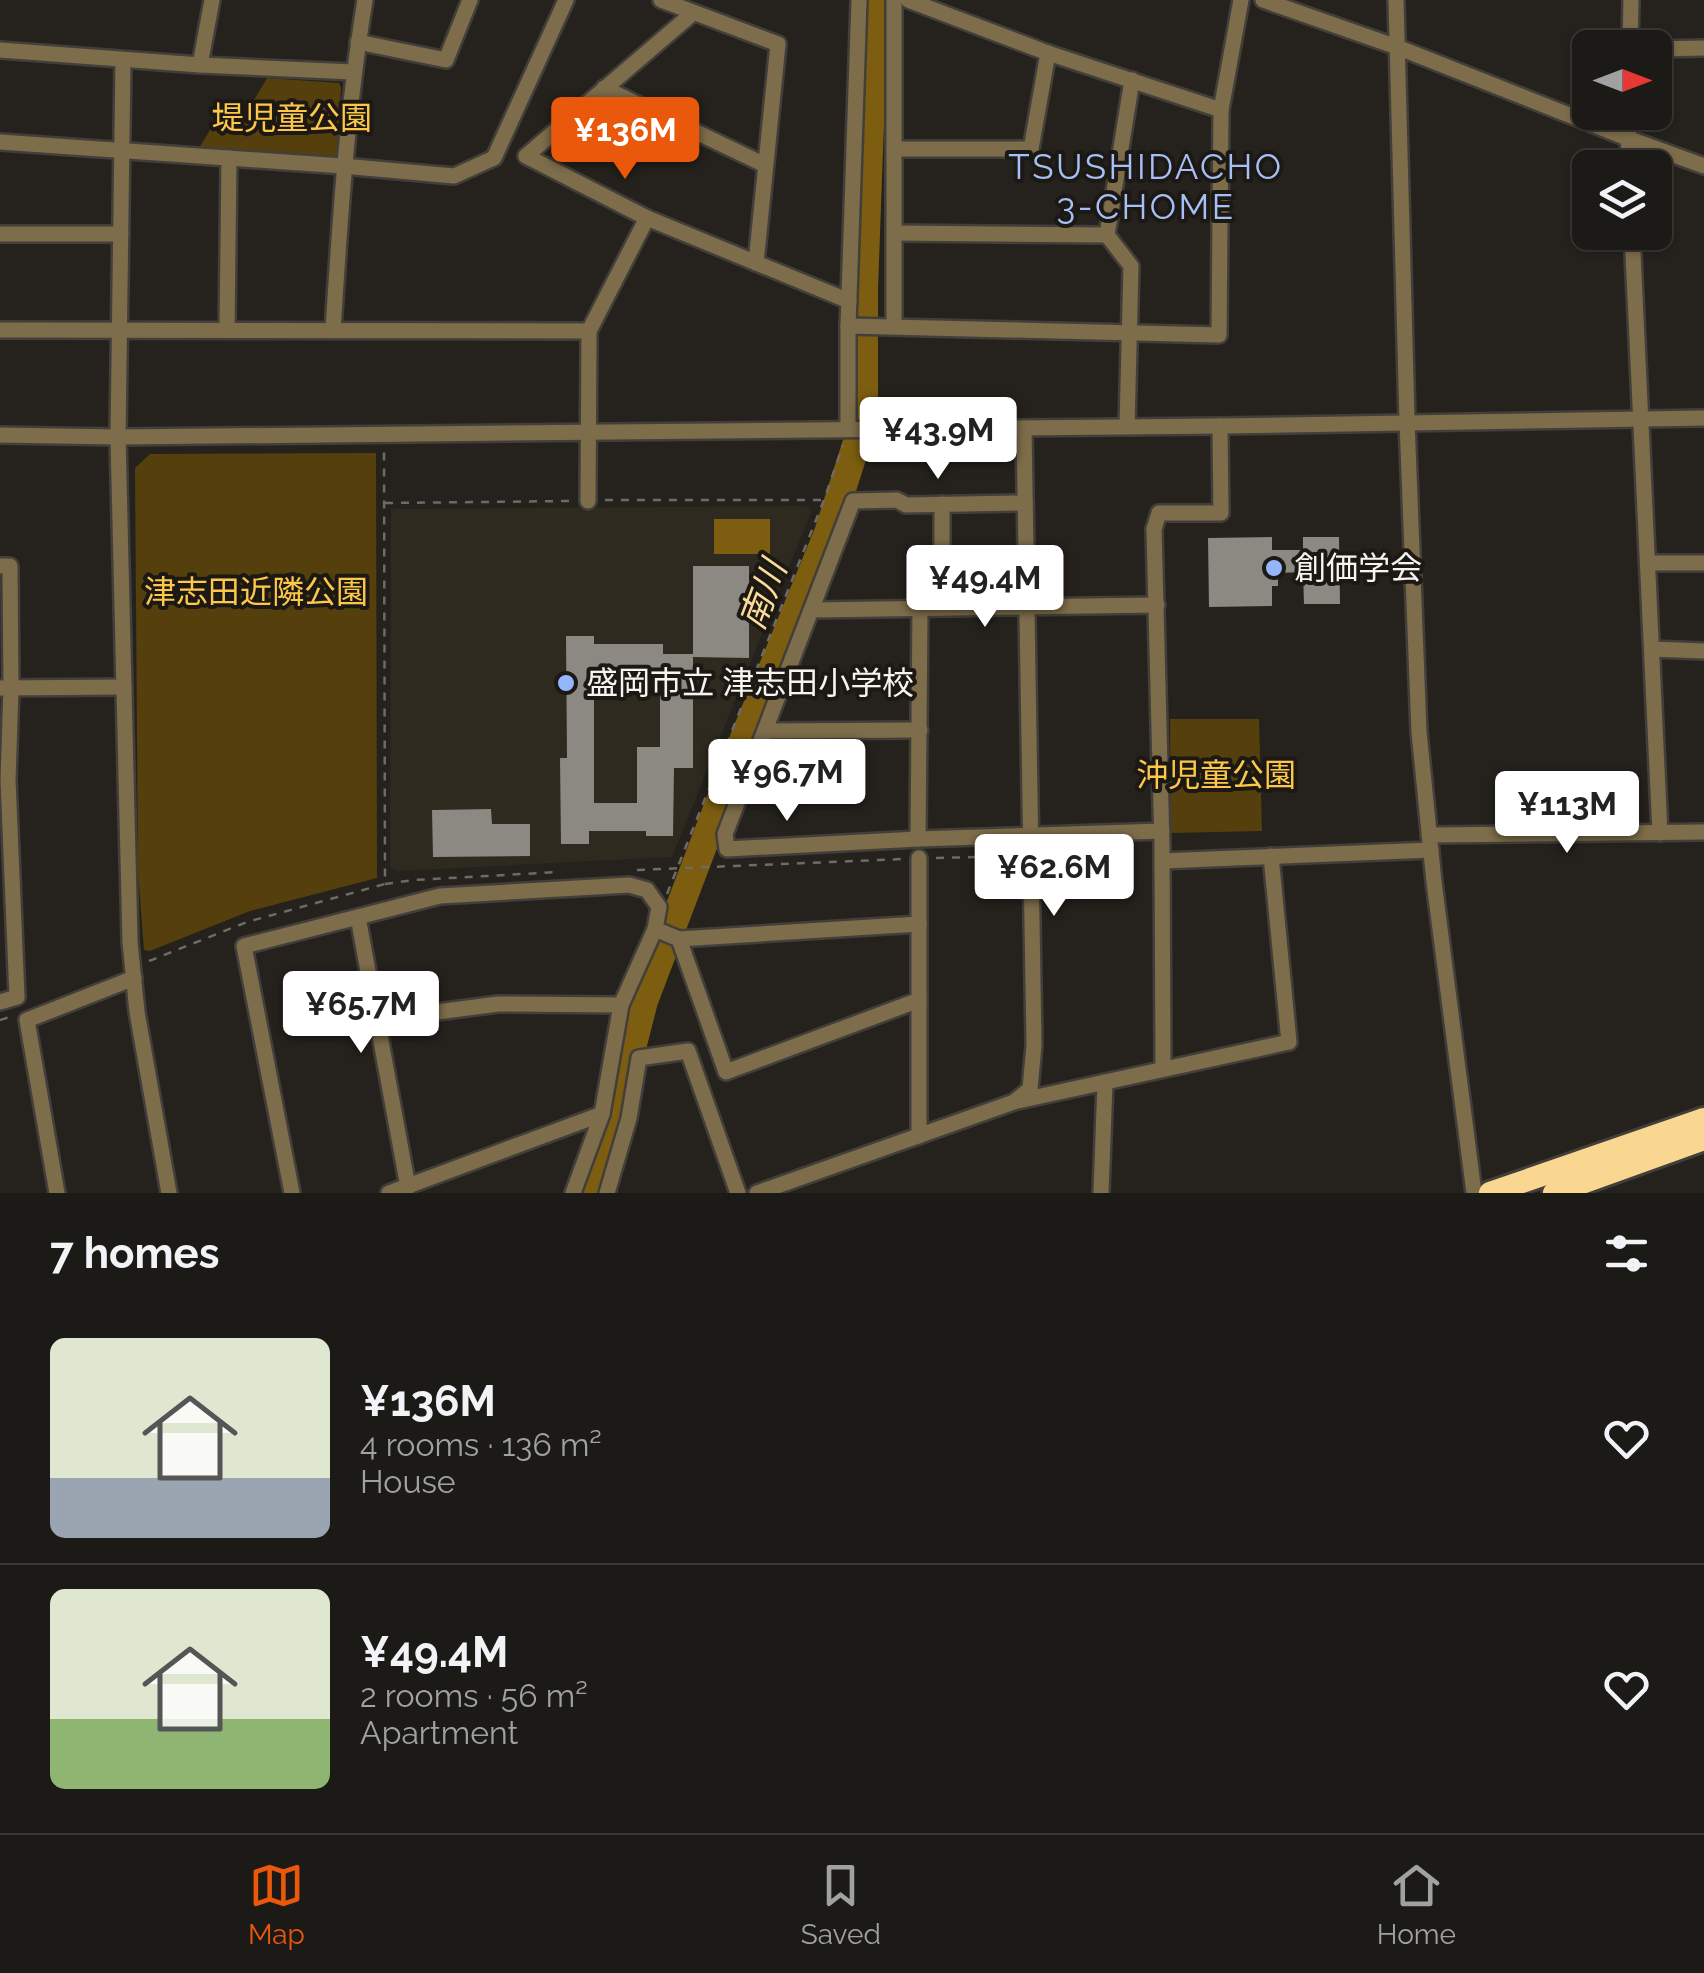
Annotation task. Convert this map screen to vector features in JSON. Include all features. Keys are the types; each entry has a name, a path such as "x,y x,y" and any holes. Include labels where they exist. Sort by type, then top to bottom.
{"highway":[{"path":"1490,1193 1704,1119"},
{"path":"1556,1193 1704,1139"}],"street":[{"path":"200,65 212,0"},
{"path":"332,330 353,72 365,0"},
{"path":"358,42 446,60 470,0"},
{"path":"0,142 454,176 494,158 566,0"},
{"path":"661,0 778,44 756,263"},
{"path":"848,429 859,0"},
{"path":"894,0 894,326"},
{"path":"908,0 1048,54 1221,110"},
{"path":"848,326 1219,334 1221,110 1241,0"},
{"path":"1263,0 1704,166"},
{"path":"1396,0 1419,732 1474,1193"},
{"path":"1630,30 1631,0"},
{"path":"693,13 526,156 647,218 849,301"},
{"path":"1672,49 1704,48"},
{"path":"0,50 353,72"},
{"path":"894,149 1031,149 1048,54"},
{"path":"122,60 118,437 130,942 137,1012 168,1193"},
{"path":"1128,426 1130,266 1106,235 1132,80"},
{"path":"604,88 766,165"},
{"path":"1627,130 1628,150"},
{"path":"227,330 229,158"},
{"path":"588,500 589,331 647,218"},
{"path":"894,233 1106,235"},
{"path":"0,234 121,234"},
{"path":"1633,250 1660,832"},
{"path":"0,330 589,331"},
{"path":"0,436 1704,418"},
{"path":"1162,1070 1162,831 1154,529 1159,513 1221,513 1220,426"},
{"path":"1014,1102 1030,1089 1034,1046 1024,428"},
{"path":"1025,503 906,505 897,500 853,501 725,834 726,850 1162,831"},
{"path":"942,504 942,608"},
{"path":"1648,563 1704,563"},
{"path":"0,566 10,566 4,780 16,997 0,1002"},
{"path":"812,610 1157,605"},
{"path":"918,839 920,609"},
{"path":"1652,649 1704,652"},
{"path":"6,688 124,687"},
{"path":"765,731 920,730"},
{"path":"1162,861 1430,842 1704,832"},
{"path":"757,1193 1014,1102 1289,1042 1272,856"},
{"path":"919,858 919,1136"},
{"path":"292,1193 244,946 440,896 629,884 647,890 659,906 657,930 621,1005 602,1114 573,1193"},
{"path":"358,917 408,1187"},
{"path":"657,930 677,938 919,924"},
{"path":"677,938 726,1072 919,1000"},
{"path":"57,1193 27,1020 133,972"},
{"path":"377,1020 498,1004 621,1005"},
{"path":"607,1193 629,1118 638,1058 718,1050"},
{"path":"688,1051 738,1193"},
{"path":"1101,1193 1105,1082"},
{"path":"389,1193 602,1114"}],"path":[{"path":"659,906 678,869 818,515 848,429"},
{"path":"133,972 247,922 385,884 384,434"},
{"path":"678,869 1030,855"}],"shaded area":[{"name":"盛岡市立 津志田小学校","path":"805,506 812,510 672,857 397,871 390,867 391,509"},
{"path":"714,519 770,519 770,554 714,554"}],"green space":[{"name":"堤児童公園","path":"267,78 339,83 337,155 332,159 199,148 221,112 241,122"},
{"name":"津志田近隣公園","path":"376,453 377,878 250,911 150,951 144,950 138,872 135,468 150,454"},
{"name":"沖児童公園","path":"1170,719 1259,719 1262,831 1171,833"}],"building":[{"name":"創価学会","path":"1272,537 1272,550 1303,550 1303,537 1339,537 1340,604 1304,604 1303,572 1278,573 1278,586 1272,586 1272,606 1209,607 1208,538"},
{"path":"693,566 749,566 749,658 693,657"},
{"path":"566,636 594,636 594,644 663,644 663,654 693,654 693,768 674,768 673,836 646,836 646,831 589,831 589,844 561,844 560,758 567,758","holes":["594,690 660,690 660,747 637,747 637,803 594,803"]},
{"path":"491,809 492,824 530,824 530,856 433,857 432,810"}],"waterway":[{"name":"南川","path":"592,1193 644,1001 744,738 828,533 864,420 864,289 877,0"}],"place":[{"name":"創価学会","path":"1274,568"},
{"name":"盛岡市立 津志田小学校","path":"566,683"}],"district":[{"name":"TSUSHIDACHO 3-CHOME","path":"1146,187"}]}
